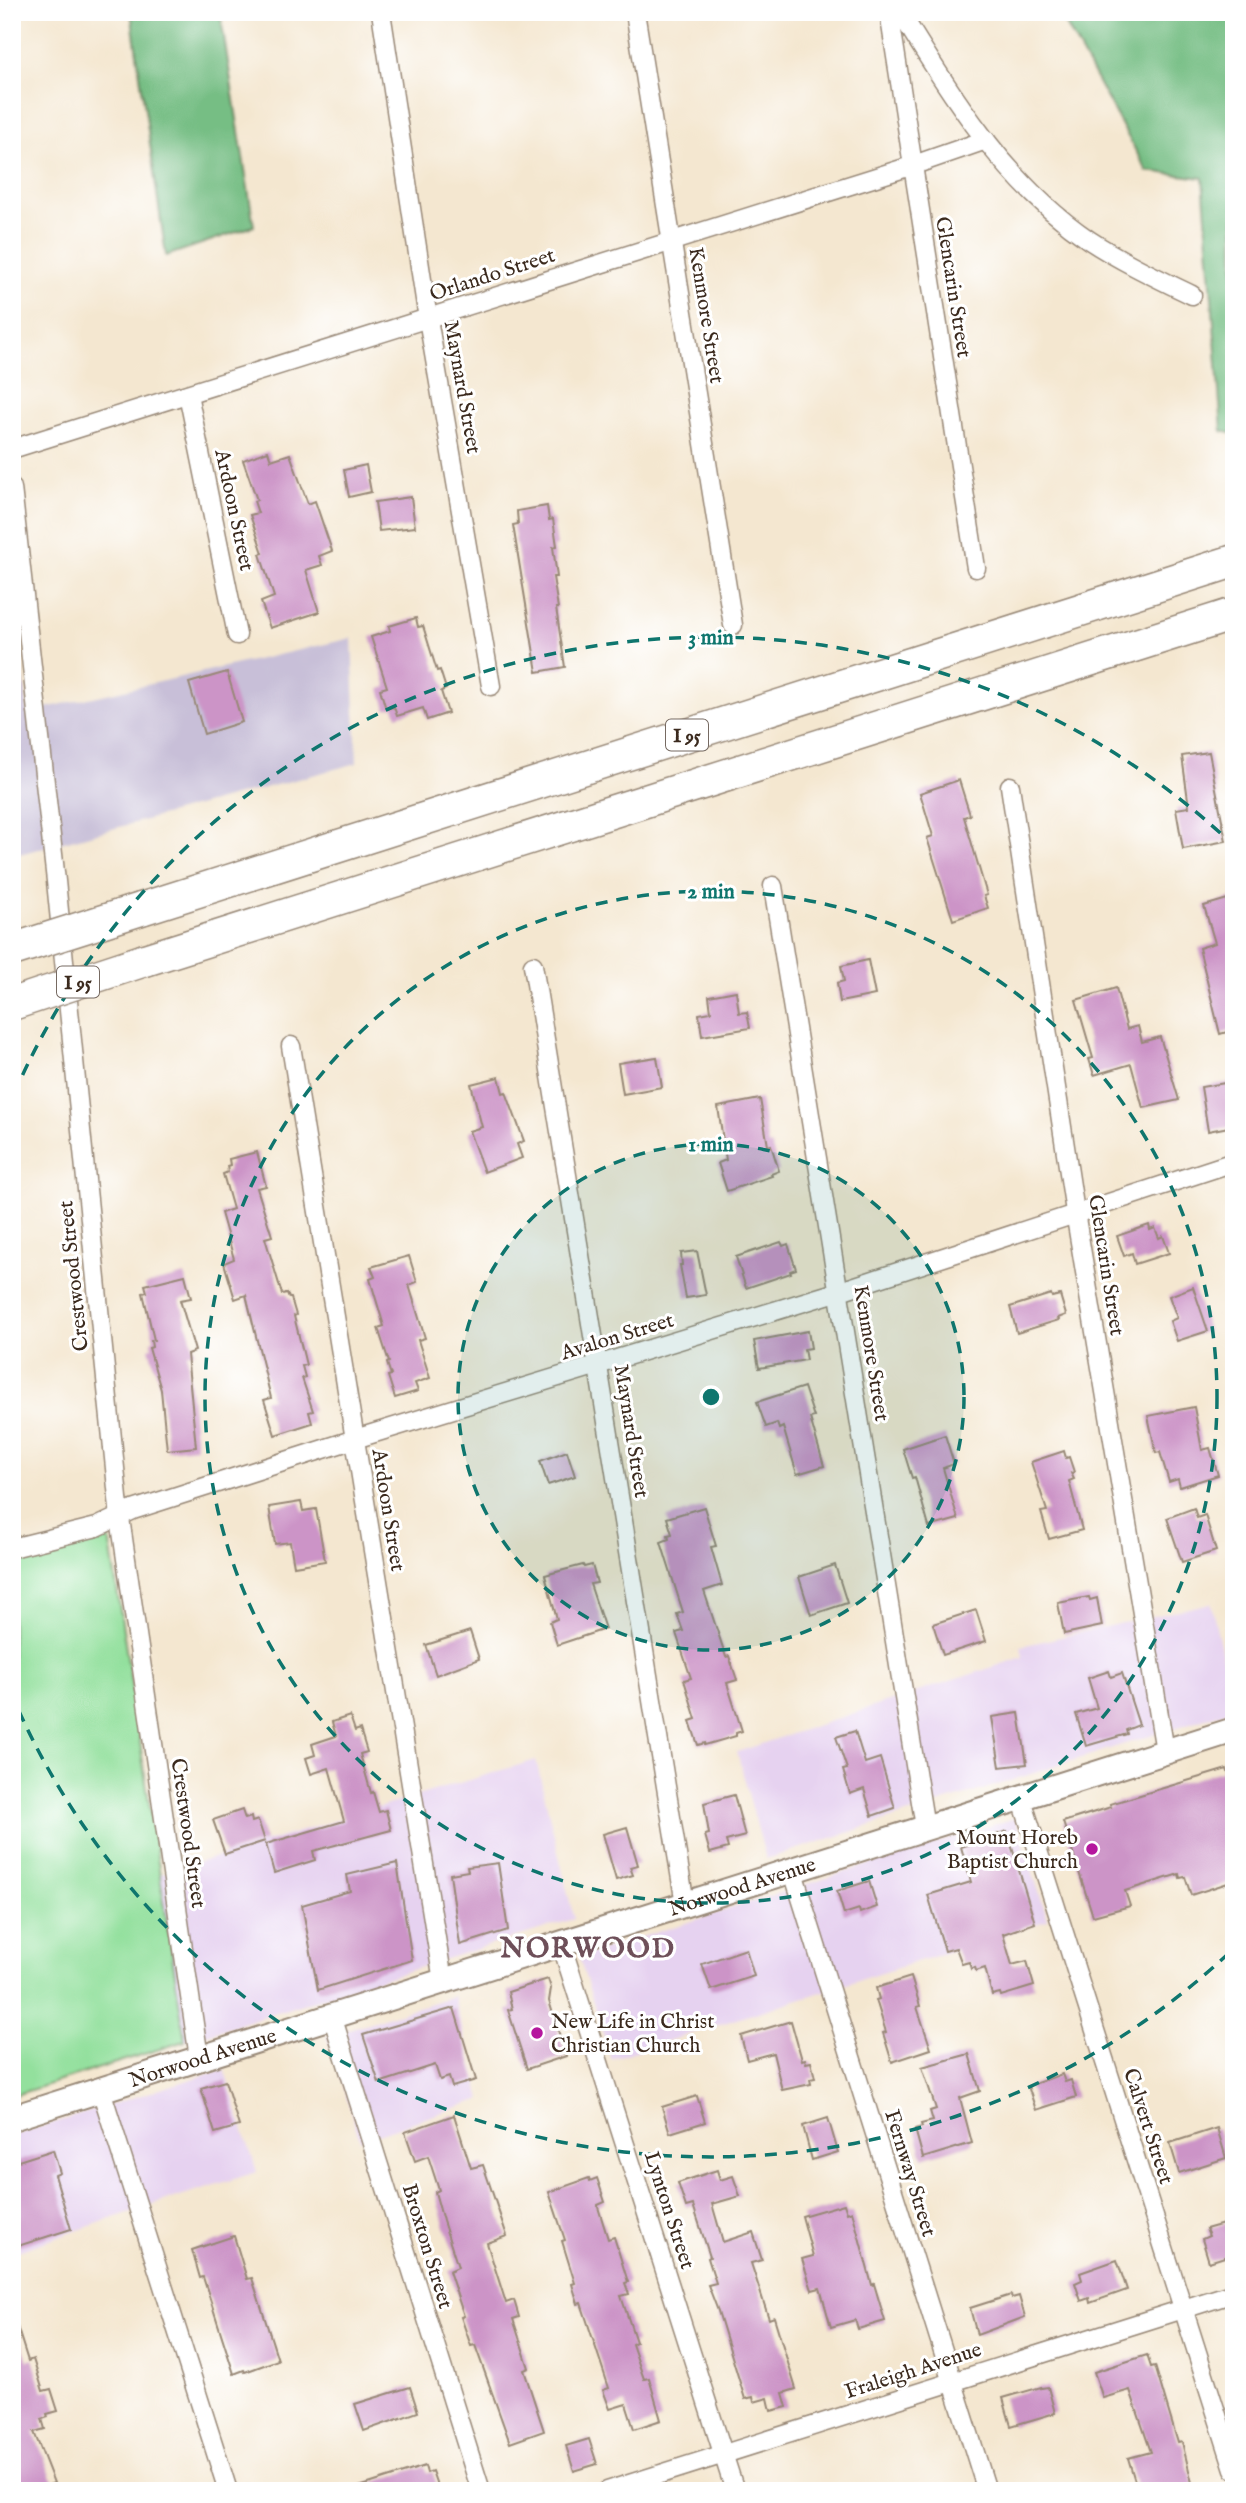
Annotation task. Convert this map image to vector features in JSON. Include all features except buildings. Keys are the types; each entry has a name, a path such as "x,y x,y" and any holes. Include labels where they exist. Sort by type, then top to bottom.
{"highway":[{"name":"I 95","path":"12,950 1234,561"},
{"name":"I 95","path":"12,1004 1234,614"}],"main road":[{"name":"Norwood Avenue","path":"12,2118 1234,1730"}],"street":[{"name":"Maynard Street","path":"380,12 428,319 491,686"},
{"name":"Kenmore Street","path":"635,12 733,625"},
{"name":"Glencarin Street","path":"889,12 976,568"},
{"path":"900,12 943,81 986,140 1031,192 1087,238 1116,257 1192,295"},
{"name":"Orlando Street","path":"12,449 911,166 986,140"},
{"name":"Ardoon Street","path":"188,394 237,635"},
{"name":"Crestwood Street","path":"12,488 56,881 120,1518 199,2058"},
{"name":"Glencarin Street","path":"1010,786 1075,1212 1165,1751"},
{"name":"Kenmore Street","path":"773,886 925,1827"},
{"name":"Maynard Street","path":"533,965 685,1905"},
{"name":"Ardoon Street","path":"291,1046 443,1981"},
{"name":"Avalon Street","path":"12,1548 97,1527 133,1510 355,1439 840,1291 1234,1161"},
{"name":"Calvert Street","path":"1021,1797 1234,2469"},
{"name":"Fernway Street","path":"792,1869 987,2491"},
{"name":"Lynton Street","path":"561,1943 735,2491"},
{"name":"Broxton Street","path":"332,2016 481,2491"},
{"path":"102,2090 228,2491"},
{"name":"Fraleigh Avenue","path":"607,2491 1234,2293"}],"shaded area":[{"path":"12,576 28,712 352,638 357,763 12,856"},
{"path":"1211,1603 1234,1709 766,1859 737,1752 1023,1657 1021,1646"},
{"path":"536,1760 574,1919 185,2041 160,1874"},
{"path":"1015,1818 1048,1920 611,2059 579,1957"},
{"path":"453,1996 482,2099 360,2140 327,2036"},
{"path":"224,2069 257,2172 12,2253 12,2136"}],"green space":[{"path":"131,12 220,12 254,226 166,256"},
{"path":"1059,12 1234,12 1234,434 1222,431 1203,178 1147,171"},
{"path":"109,1537 185,2041 12,2096 12,1561"}],"place":[{"name":"Mount Horeb Baptist Church","path":"1092,1849"},
{"name":"New Life in Christ Christian Church","path":"537,2033"}],"district":[{"name":"NORWOOD","path":"588,1947"}]}
